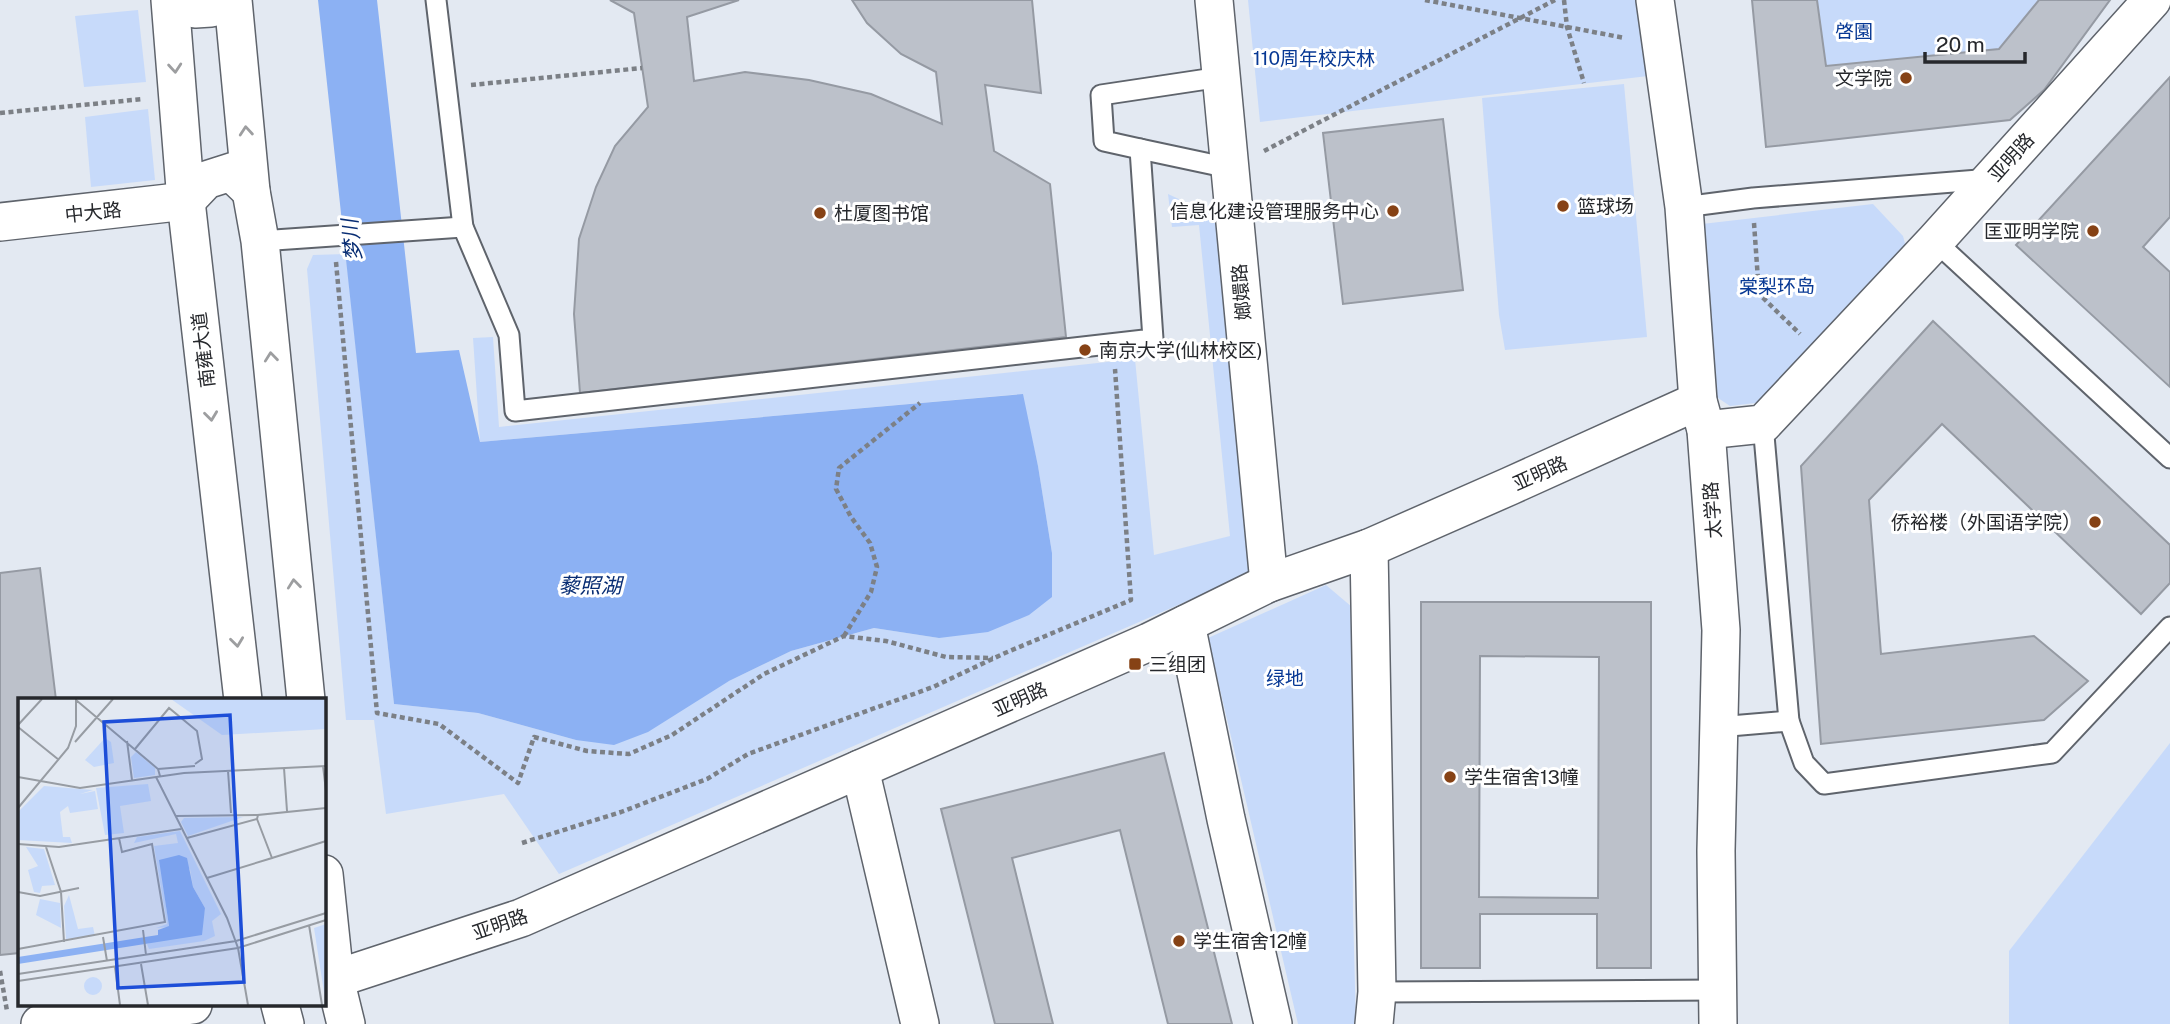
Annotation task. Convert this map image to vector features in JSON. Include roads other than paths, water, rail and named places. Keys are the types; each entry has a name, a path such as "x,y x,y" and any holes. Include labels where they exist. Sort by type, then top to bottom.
{"street":[{"name":"南雍大道","path":"170,0 186,201 243,698"},
{"path":"186,0 195,9 211,8 217,0"},
{"path":"233,0 306,698"},
{"name":"嫏嬛路","path":"1214,0 1269,583"},
{"name":"太学路","path":"1656,0 1684,207 1721,630 1716,851 1718,1007"},
{"name":"亚明路","path":"329,981 521,918 1149,642 1269,583 1369,548 1510,486 1702,416 1763,424 1936,241 2152,0"},
{"path":"186,201 206,180 230,172 251,191"},
{"name":"中大路","path":"0,222 186,201"},
{"path":"1369,548 1375,1008"},
{"path":"1186,624 1226,819 1273,1024"},
{"path":"860,769 920,1024"},
{"path":"326,917 329,981 346,1024"},
{"path":"40,1024 185,1006"},
{"path":"280,1006 285,1024"}],"lane":[{"path":"436,0 463,227 509,335 515,411 1153,339 1140,149"},
{"path":"1221,77 1101,95 1104,141 1229,168"},
{"path":"1684,207 1753,198 1999,178"},
{"path":"260,241 463,227"},
{"path":"1936,241 2170,458"},
{"path":"1763,424 1789,721 1804,763 1824,784 2052,753 2170,627"},
{"path":"1718,727 1789,721"},
{"path":"1375,1008 1718,1007"}],"water":[{"name":"藜照湖","path":"318,0 377,0 416,353 459,350 480,442 1023,394 1052,553 1052,597 1029,615 988,632 939,638 874,628 791,651 729,681 648,732 614,745 576,740 478,713 394,704"}],"place":[{"name":"文学院","path":"1906,78"},
{"name":"篮球场","path":"1563,206"},
{"name":"信息化建设管理服务中心","path":"1393,211"},
{"name":"杜厦图书馆","path":"820,213"},
{"name":"匡亚明学院","path":"2093,231"},
{"name":"南京大学(仙林校区)","path":"1085,350"},
{"name":"侨裕楼（外国语学院）","path":"2095,522"},
{"name":"三组团","path":"1135,664"},
{"name":"学生宿舍13幢","path":"1450,777"},
{"name":"学生宿舍12幢","path":"1179,941"}],"park label":[{"name":"啓園","path":"1854,31"},
{"name":"110周年校庆林","path":"1314,58"},
{"name":"棠梨环岛","path":"1777,286"},
{"name":"绿地","path":"1285,678"}],"water label":[{"name":"梦川","path":"352,240"}]}
